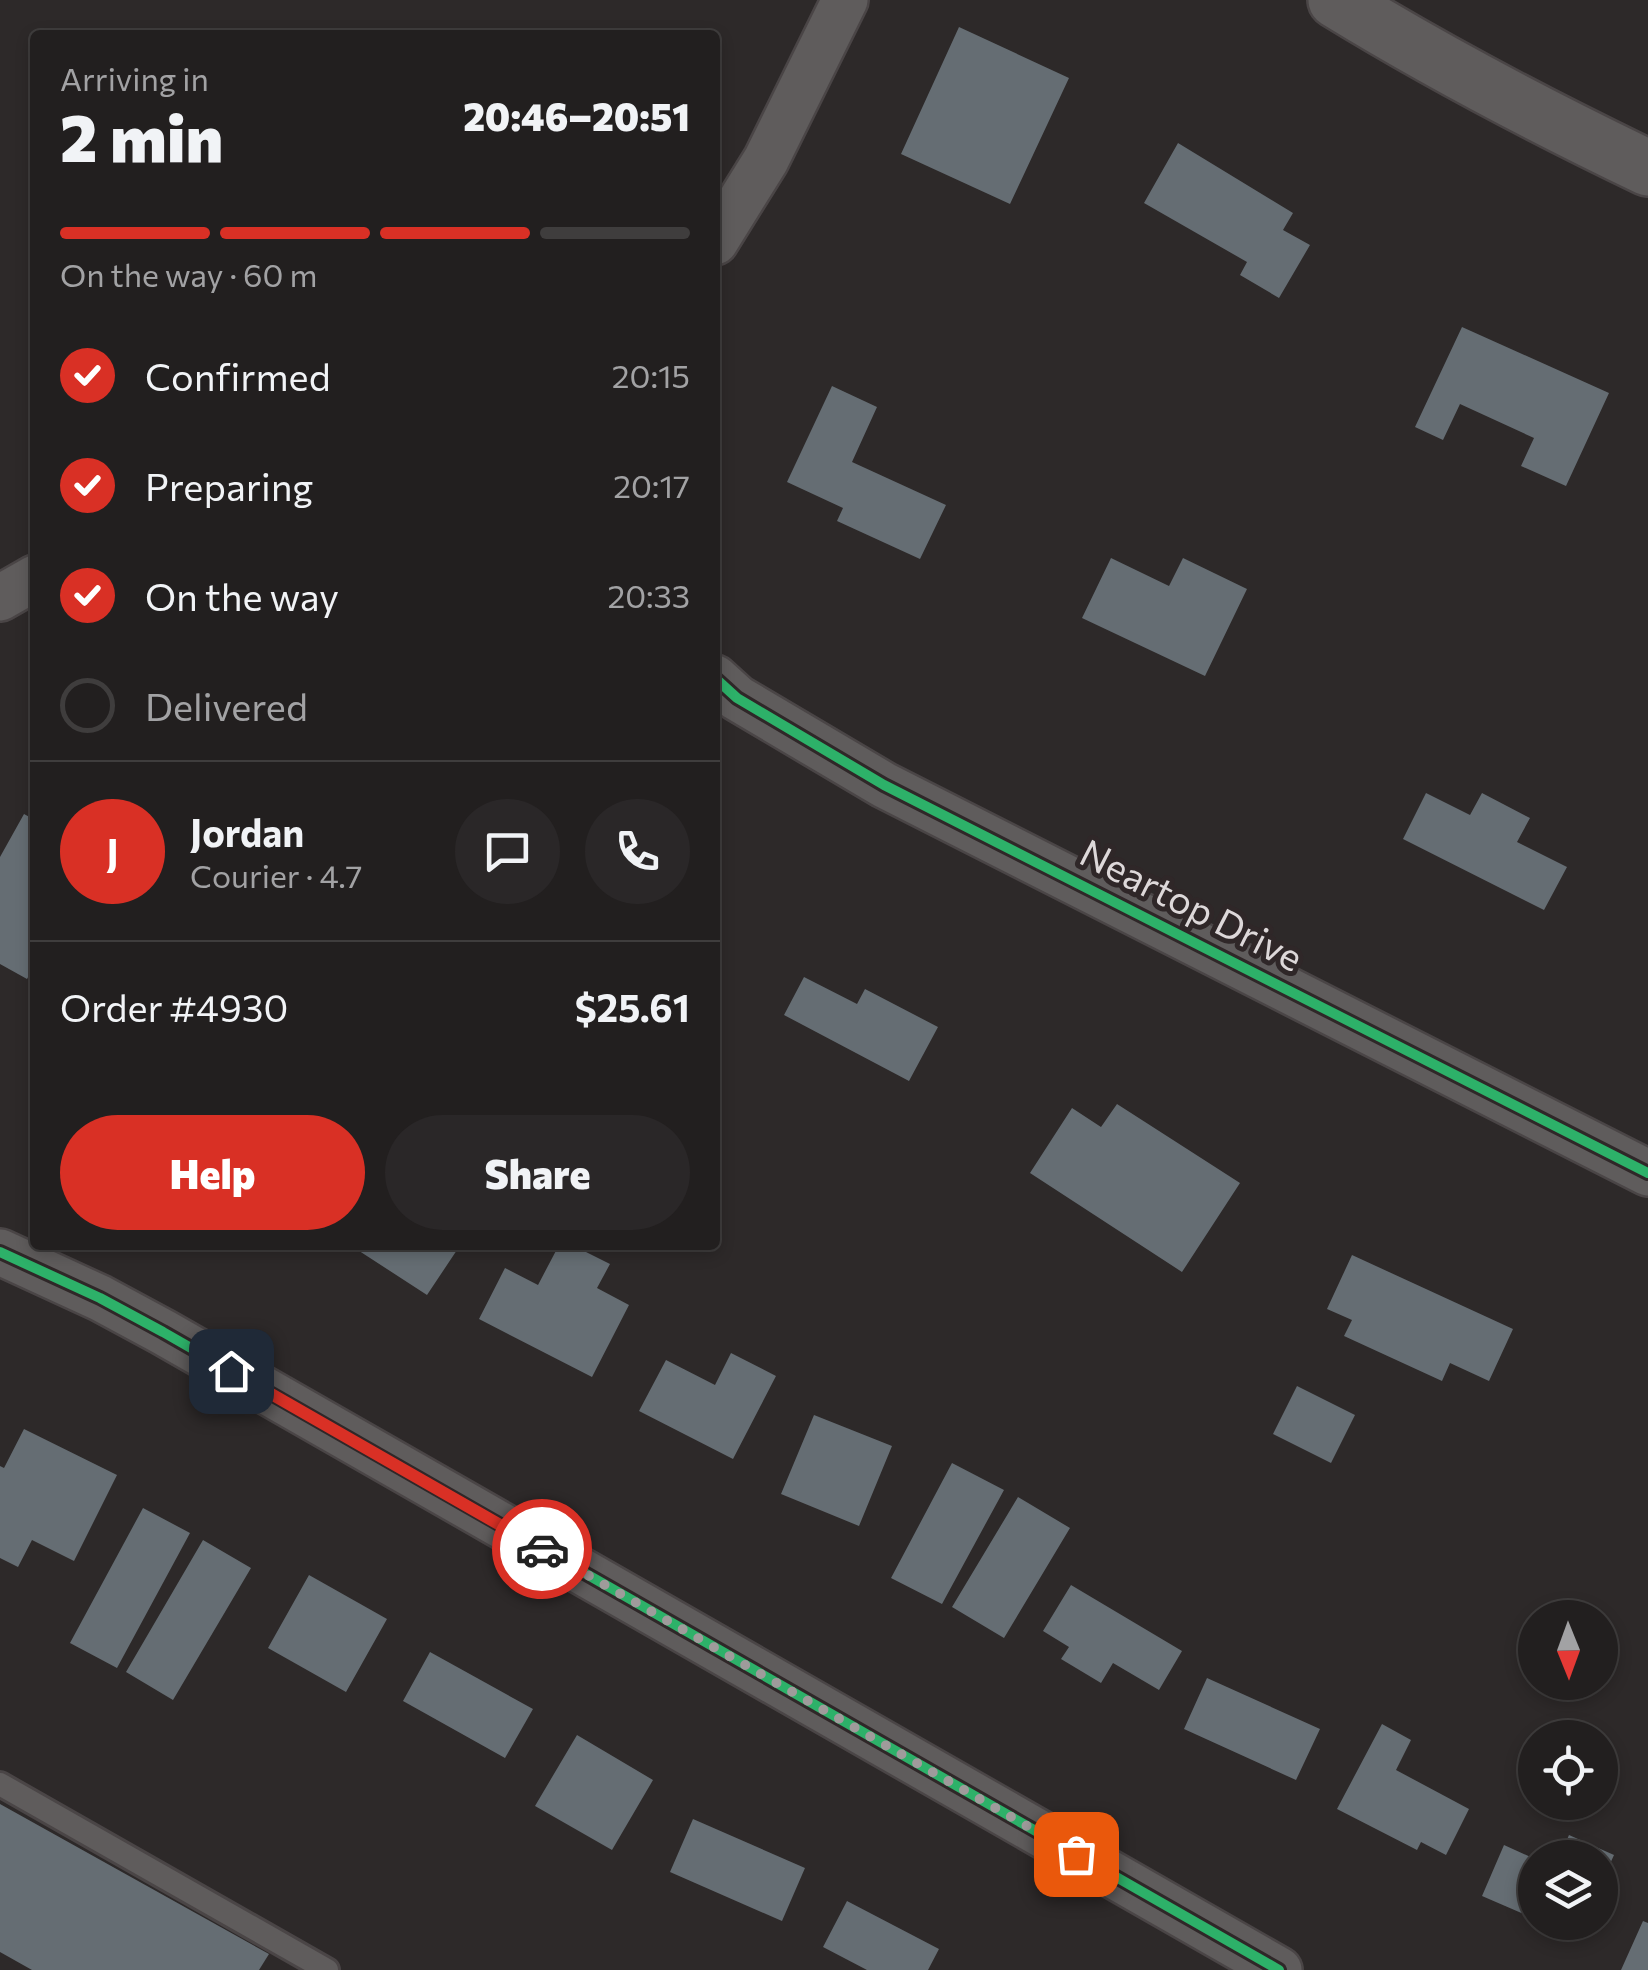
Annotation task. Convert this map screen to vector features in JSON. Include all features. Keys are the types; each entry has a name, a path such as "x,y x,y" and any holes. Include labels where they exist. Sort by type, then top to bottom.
{"street":[{"path":"720,234 766,160 845,0"},
{"path":"1336,0 1546,119 1648,168"},
{"path":"0,598 30,581"},
{"name":"Neartop Drive","path":"720,683 737,698 884,785 1648,1173"},
{"path":"0,1252 163,1332 1279,1970"}],"lane":[{"path":"0,1784 327,1970"}],"building":[{"path":"959,27 1069,78 1010,204 901,154"},
{"path":"1178,143 1293,213 1283,230 1310,245 1279,298 1240,275 1247,262 1144,203"},
{"path":"1462,327 1609,393 1566,486 1521,466 1534,438 1460,404 1443,440 1415,427"},
{"path":"832,386 877,407 852,462 946,505 920,559 837,521 843,508 787,482"},
{"path":"1111,558 1169,586 1183,558 1247,589 1205,676 1082,618"},
{"path":"1426,793 1470,815 1482,793 1530,818 1517,842 1567,867 1544,910 1403,839"},
{"path":"24,814 30,817 27,979 0,964 0,857"},
{"path":"804,977 857,1004 865,989 938,1027 909,1081 784,1015"},
{"path":"1117,1104 1240,1183 1182,1272 1030,1173 1072,1108 1101,1127"},
{"path":"358,1250 457,1250 427,1295"},
{"path":"556,1250 582,1250 610,1264 597,1288 629,1305 592,1377 479,1319 505,1268 538,1285"},
{"path":"1352,1255 1513,1329 1489,1381 1450,1363 1442,1381 1344,1336 1352,1320 1327,1309"},
{"path":"731,1353 776,1376 733,1459 639,1411 666,1360 715,1385"},
{"path":"1297,1386 1355,1415 1331,1463 1273,1434"},
{"path":"814,1415 892,1446 859,1526 781,1494"},
{"path":"24,1429 117,1475 74,1561 32,1540 18,1567 0,1558 0,1466 4,1468"},
{"path":"952,1463 1004,1490 942,1604 891,1578"},
{"path":"1018,1497 1070,1528 1004,1638 952,1607"},
{"path":"143,1508 190,1533 117,1668 70,1643"},
{"path":"203,1540 251,1568 173,1700 126,1672"},
{"path":"309,1575 387,1619 346,1692 268,1648"},
{"path":"1071,1585 1182,1651 1159,1690 1113,1663 1101,1683 1061,1659 1069,1647 1043,1631"},
{"path":"430,1652 533,1709 505,1758 403,1701"},
{"path":"1207,1678 1320,1729 1296,1780 1184,1729"},
{"path":"1382,1724 1411,1740 1396,1770 1469,1809 1446,1855 1421,1842 1417,1850 1337,1809"},
{"path":"577,1735 653,1780 612,1850 535,1806"},
{"path":"0,1804 269,1954 259,1970 32,1970 0,1952"},
{"path":"693,1819 805,1868 782,1921 670,1872"},
{"path":"1504,1845 1518,1851 1518,1912 1482,1896"},
{"path":"847,1901 939,1949 928,1970 867,1970 823,1947"},
{"path":"1643,1921 1648,1923 1648,1970 1621,1970"}],"cycle path":[{"path":"720,683 737,698 884,785 1648,1173"},
{"path":"0,1252 163,1332 1279,1970"}],"way so far":[{"path":"542,1549 1076,1854"}],"route":[{"path":"231,1371 542,1549"}]}
